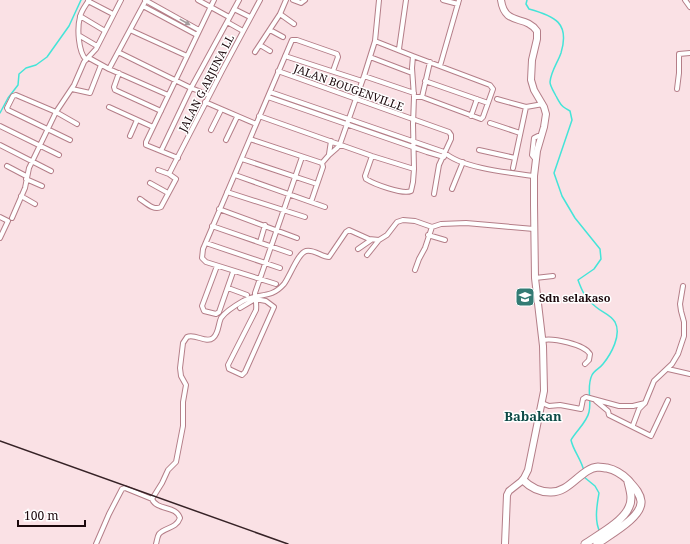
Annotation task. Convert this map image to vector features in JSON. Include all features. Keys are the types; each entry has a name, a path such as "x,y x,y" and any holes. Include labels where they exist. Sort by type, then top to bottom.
{"main road":[{"path":"523,480 530,487 539,491 550,492 559,491 566,488 584,473 597,467 610,469 621,473 638,492 641,500 641,506 638,513 591,543"},
{"path":"605,534 622,518 630,507 631,494 627,479"},
{"path":"630,507 641,506"}],"street":[{"path":"113,14 88,0 80,16 81,50 87,59 168,95"},
{"path":"0,238 25,188 26,177 32,161 41,146 56,112 72,89 87,59 97,46 121,0"},
{"path":"109,69 145,0 199,30"},
{"path":"198,0 211,7 243,31"},
{"path":"178,158 145,144 214,0"},
{"path":"161,151 238,0"},
{"name":"JALAN G.ARJUNA LL","path":"170,174 205,102 260,0"},
{"path":"255,52 280,14 286,0"},
{"path":"293,0 301,3 305,0"},
{"path":"311,202 323,167 322,163 340,144 364,76 375,41 379,0"},
{"path":"399,50 406,0"},
{"path":"440,66 458,2 443,0"},
{"path":"501,0 503,9 507,15 531,25 536,31 537,39 532,60 531,80 534,90 543,104 546,114 534,176 535,278 543,340 544,392 528,470 523,480 509,491 507,495 505,544"},
{"path":"685,0 690,7"},
{"path":"143,6 197,35"},
{"path":"234,9 250,18"},
{"path":"168,19 170,14"},
{"path":"280,14 294,24"},
{"path":"80,16 105,31"},
{"path":"130,30 187,56"},
{"path":"270,30 283,37"},
{"path":"80,36 97,46"},
{"path":"276,284 233,272 206,262 202,258 203,249 219,208 242,159 292,40 297,40 337,54 338,57 333,71"},
{"path":"364,76 478,119 482,119 493,90 492,86 375,41"},
{"path":"260,45 270,51"},
{"path":"118,52 209,95"},
{"path":"677,90 679,73 678,54 690,53"},
{"path":"285,56 362,81"},
{"path":"370,57 412,73"},
{"path":"416,57 412,73 417,96"},
{"path":"372,156 365,178 397,191 407,193 411,191 414,169 413,119 417,96 425,81 430,62"},
{"path":"72,89 90,93 101,65"},
{"name":"JALAN BOUGENVILLE","path":"278,72 451,133 451,139 443,154"},
{"path":"119,73 114,87 115,90 161,111"},
{"path":"425,81 488,103"},
{"path":"270,92 298,104 370,129 388,138 414,147 443,154"},
{"path":"70,140 8,110 7,108 13,96 16,95 56,112 77,124"},
{"path":"268,97 298,104"},
{"path":"497,99 526,106 543,104"},
{"path":"471,116 478,100"},
{"path":"205,102 256,124"},
{"path":"513,168 526,106"},
{"path":"109,108 153,127"},
{"path":"210,130 221,110"},
{"path":"259,116 372,156 414,169"},
{"path":"226,140 237,117"},
{"path":"130,136 137,120"},
{"path":"490,123 520,133"},
{"path":"0,126 59,155"},
{"path":"370,129 390,133 463,162 487,168 534,176"},
{"path":"388,138 390,133"},
{"path":"250,139 322,163"},
{"path":"329,155 331,141"},
{"path":"0,145 51,171"},
{"path":"479,150 515,158"},
{"path":"434,194 439,165 443,154"},
{"path":"255,297 273,305 274,308 245,372 242,374 230,369 228,365 256,310 257,303 255,297 259,279 302,157"},
{"path":"242,159 317,184"},
{"path":"452,189 463,162"},
{"path":"7,166 42,186"},
{"path":"140,199 157,209 161,207 176,179 170,174 158,170"},
{"path":"235,175 325,207"},
{"path":"150,183 168,193"},
{"path":"227,192 305,217"},
{"path":"21,196 35,204"},
{"path":"219,208 298,238"},
{"path":"0,217 10,219"},
{"path":"367,255 378,240 387,235 398,222 403,220 415,221 432,227 441,224 457,223 534,229"},
{"path":"260,242 266,225"},
{"path":"212,226 290,253"},
{"path":"415,270 425,248 432,227"},
{"path":"152,499 169,468 176,462 182,431 183,402 186,385 180,371 184,341 190,336 208,339 213,338 222,317 244,300 269,295 282,286 304,252 310,251 330,257 347,231 352,231 371,240 378,240"},
{"path":"428,236 445,240"},
{"path":"358,250 371,240"},
{"path":"206,243 280,268"},
{"path":"217,266 202,306 202,310 213,315 217,314 233,272"},
{"path":"535,278 553,276"},
{"path":"631,426 633,425 639,409 645,403 654,381 668,369 678,354 684,336 684,322 680,304 683,286"},
{"path":"228,288 247,295"},
{"path":"240,308 255,297"},
{"path":"543,340 555,339 560,342 574,344 585,348 590,354 589,360 585,364"},
{"path":"668,369 690,374"},
{"path":"542,403 549,406 560,405 580,409 583,398 593,398 618,406 633,406 645,403"},
{"path":"593,398 608,412 608,415 648,436 651,436 668,400"},
{"path":"96,544 122,489 152,499 156,504 177,512 180,518 175,525 160,533 156,544"}],"waterway":[{"path":"0,113 8,98 18,85 19,74 26,68 36,65 47,57 69,26 81,0"},
{"path":"527,0 526,4 529,9 553,18 562,28 563,43 561,53 552,74 550,84 560,103 570,111 572,120 554,173 562,196 575,218 600,249 601,259 594,269 578,280 585,295 599,309 611,317 617,327 615,344 612,350 590,380 590,407 588,416 571,440 584,471"},
{"path":"584,477 595,486 599,493 597,523 600,532"}],"railway":[{"path":"0,441 288,544"}],"place":[{"name":"Sdn selakaso","path":"525,297"}],"district":[{"name":"Babakan","path":"533,416"}]}
